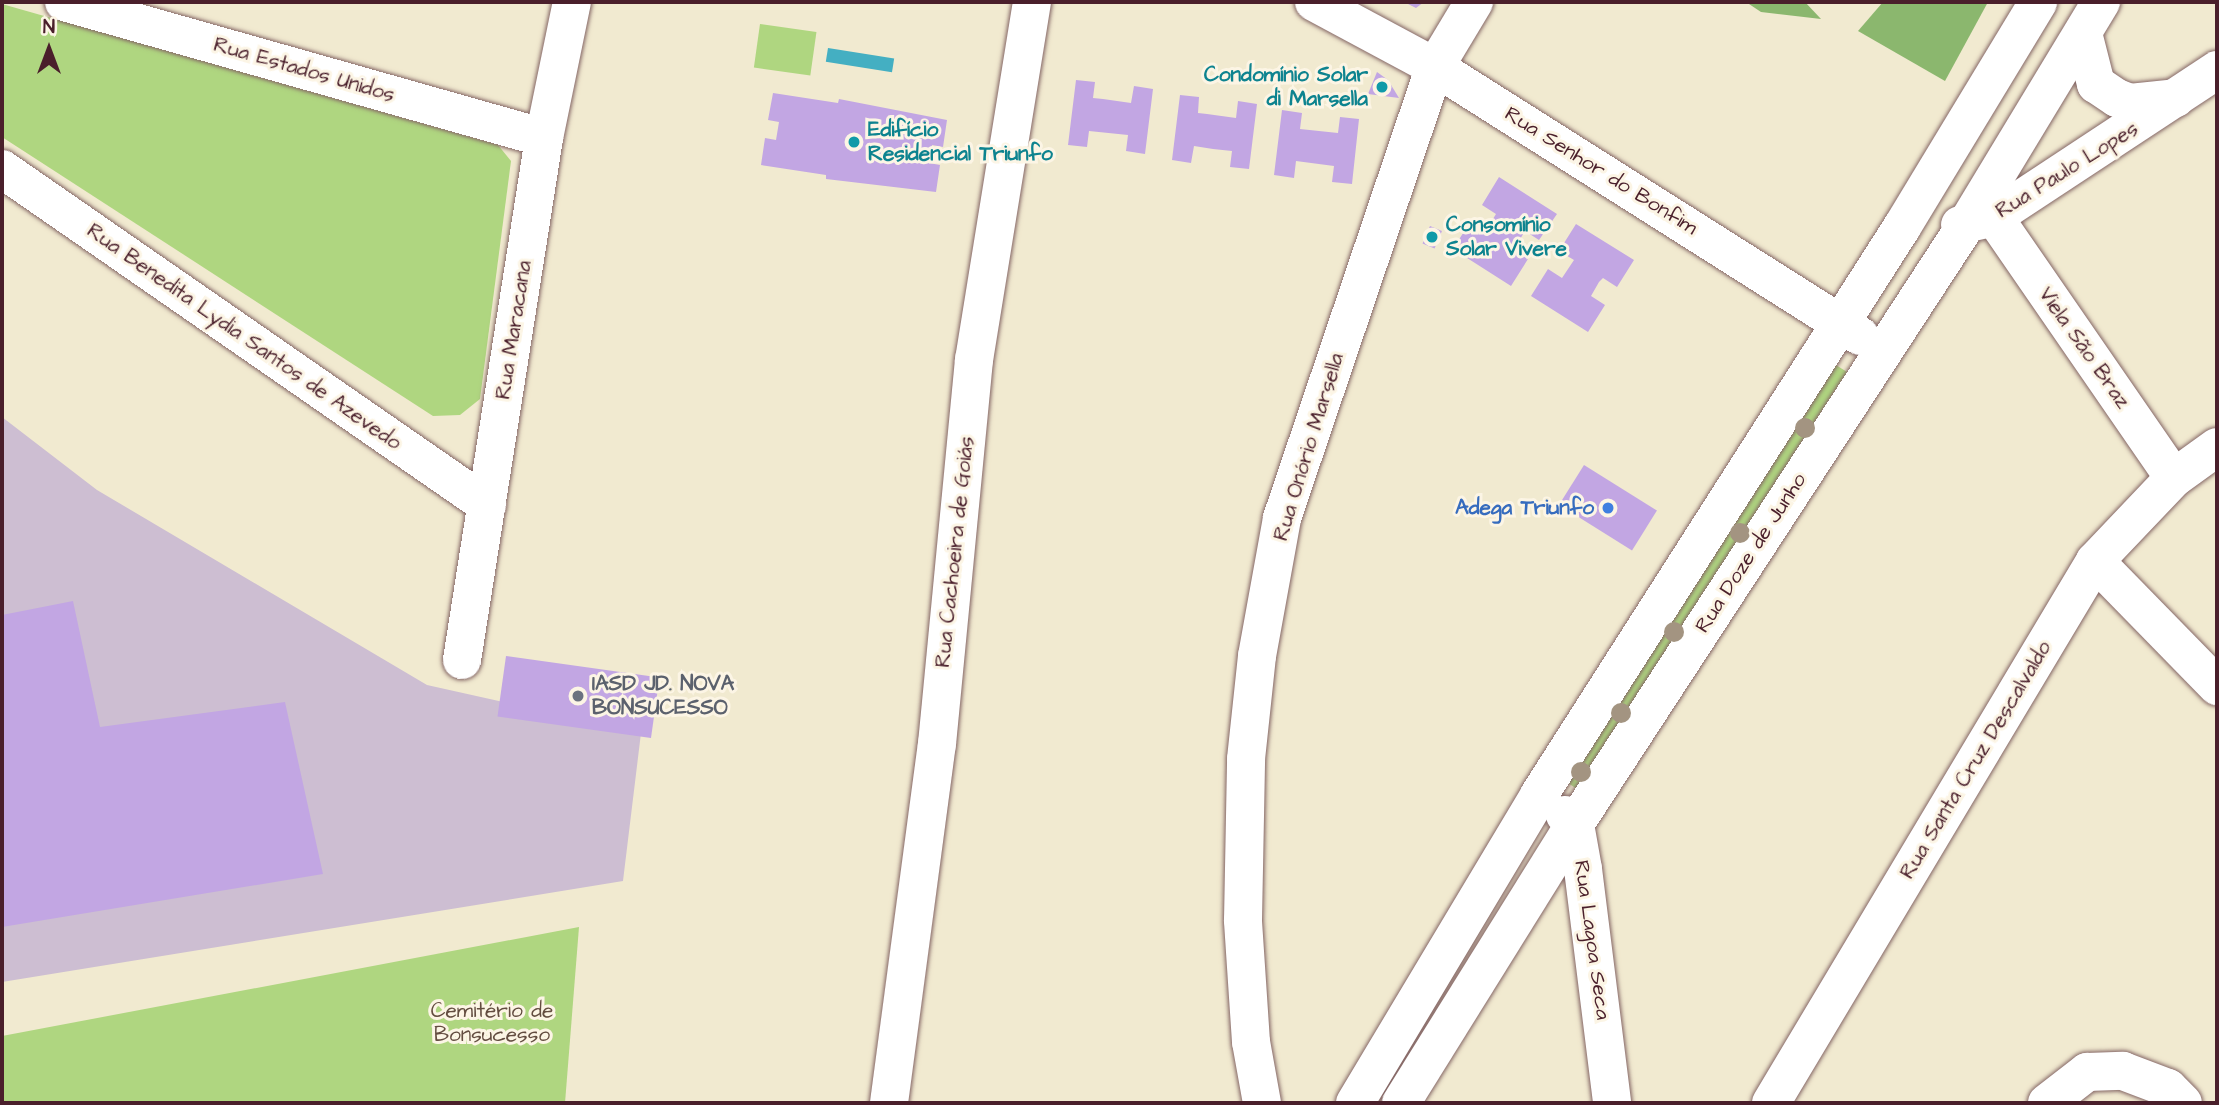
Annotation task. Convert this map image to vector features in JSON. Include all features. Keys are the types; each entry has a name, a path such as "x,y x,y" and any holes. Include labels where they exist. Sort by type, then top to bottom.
{"street":[{"name":"Rua Estados Unidos","path":"64,2 544,138"},
{"name":"Rua Maracana","path":"462,660 544,138 572,2"},
{"name":"Rua Cachoeira de Goiás","path":"889,1103 937,744 974,360 1032,2"},
{"name":"Rua Senhor do Bonfim","path":"1314,2 1435,67 1883,351"},
{"name":"Rua Onório Marsella","path":"1262,1103 1251,1042 1243,920 1246,759 1257,656 1282,518 1435,67 1474,2"},
{"path":"1355,1103 1539,794 1902,227 2038,2"},
{"path":"2092,17 2096,83 2116,98 2130,103 2181,97"},
{"name":"Rua Doze de Junho","path":"1401,1103 1575,824 1883,351 1980,221 2092,17"},
{"name":"Rua Paulo Lopes","path":"1980,221 2181,97 2217,70"},
{"name":"Rua Benedita Lydia Santos de Azevedo","path":"2,169 487,505"},
{"path":"1902,227 1980,221"},
{"name":"Viela São Braz","path":"1980,221 2174,478"},
{"name":"Rua Santa Cruz Descalvaldo","path":"1771,1103 2095,561 2174,478 2217,447"},
{"path":"2095,561 2217,686"},
{"path":"1539,794 1575,824"},
{"name":"Rua Lagoa Seca","path":"1575,824 1612,1103"},
{"path":"1251,1042 1285,1103"},
{"path":"2047,1103 2087,1072 2123,1071 2168,1088 2183,1103"}],"shaded area":[{"path":"2,417 97,490 427,685 641,733 623,881 2,982"}],"green space":[{"path":"1746,2 1805,2 1821,19 1761,12"},
{"path":"1883,2 1988,2 1945,81 1858,31"},
{"path":"2,4 498,145 511,161 480,399 460,415 433,416 2,137"},
{"path":"760,24 816,32 810,76 754,68"},
{"path":"1836,365 1847,372 1577,789 1568,783"},
{"name":"Cemitério de Bonsucesso","path":"579,927 565,1103 2,1103 2,1036"}],"water":[{"path":"828,48 894,58 892,72 826,62"}],"building":[{"path":"1404,2 1424,2 1416,8"},
{"name":"Condomínio Solar di Marsella","path":"1377,72 1388,80 1399,98 1368,94"},
{"path":"1076,80 1095,82 1093,98 1131,103 1134,86 1153,89 1145,154 1126,151 1128,135 1089,131 1087,147 1068,145"},
{"name":"Edifício Residencial Triunfo","path":"773,93 838,103 839,99 947,120 943,147 932,145 929,163 940,165 936,192 826,179 826,175 761,165 765,138 776,140 779,122 768,120"},
{"path":"1180,95 1199,97 1198,113 1236,118 1238,101 1257,104 1249,169 1230,167 1232,151 1194,146 1191,163 1172,160"},
{"path":"1282,110 1302,113 1300,129 1338,133 1340,117 1359,119 1352,184 1332,182 1334,166 1296,161 1294,178 1274,175"},
{"path":"1499,177 1557,214 1539,240 1525,231 1514,249 1528,259 1511,286 1453,249 1470,222 1485,231 1488,227 1496,214 1482,205"},
{"path":"1576,224 1634,260 1617,287 1603,278 1599,282 1591,296 1605,305 1588,332 1531,296 1548,269 1562,278 1574,260 1559,251"},
{"name":"Consomínio Solar Vivere","path":"1430,226 1442,231 1435,249 1423,243"},
{"name":"Adega Triunfo","path":"1584,465 1657,511 1632,550 1559,505"},
{"path":"73,601 100,727 285,702 323,874 2,927 2,615"},
{"name":"IASD JD. NOVA BONSUCESSO","path":"506,656 659,678 651,738 498,716"}],"place":[{"name":"Condomínio Solar di Marsella","path":"1382,87"},
{"name":"Edifício Residencial Triunfo","path":"854,142"},
{"name":"Consomínio Solar Vivere","path":"1432,237"},
{"name":"Adega Triunfo","path":"1608,508"},
{"name":"IASD JD. NOVA BONSUCESSO","path":"578,696"}]}
